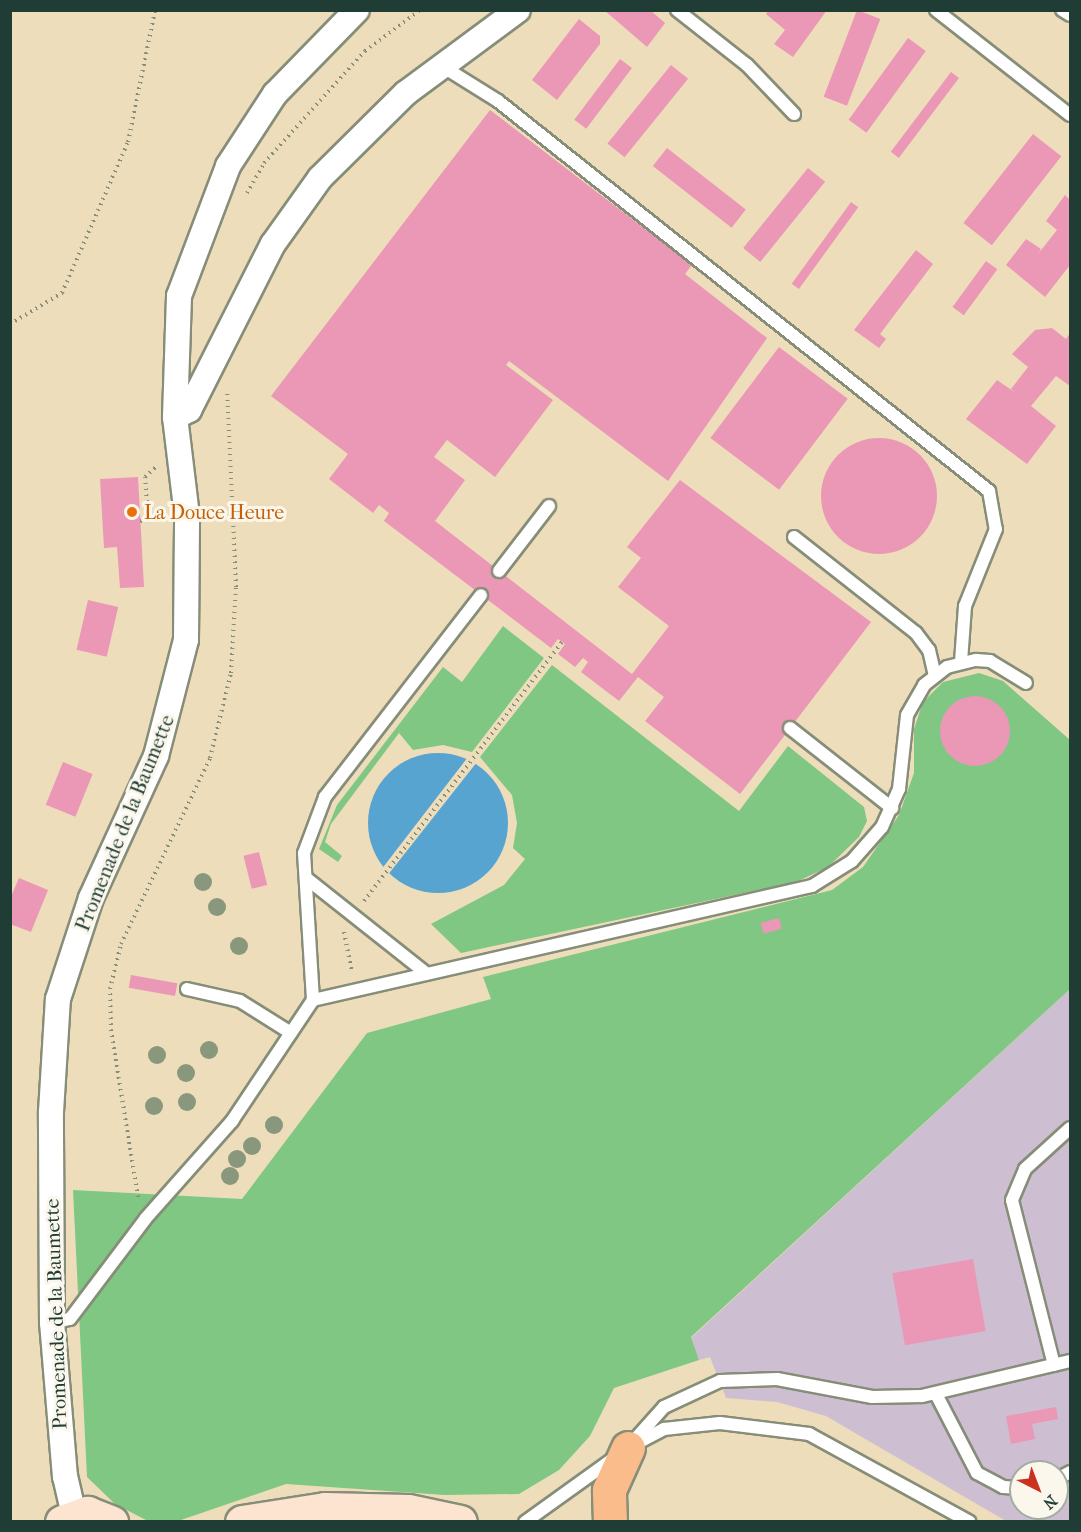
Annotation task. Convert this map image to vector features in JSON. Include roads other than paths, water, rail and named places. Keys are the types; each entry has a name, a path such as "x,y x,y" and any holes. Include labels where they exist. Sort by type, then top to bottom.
{"highway":[{"path":"610,1521 609,1490 628,1448"}],"street":[{"name":"Promenade de la Baumette","path":"68,1518 52,1323 51,1112 58,999 91,898 156,756 186,639 187,516 175,417 174,361 179,296 228,166 275,94 357,10"},
{"path":"175,417 189,410 221,356 253,280 314,186 375,120 442,66 518,10"},
{"path":"174,361 199,364 221,356"},
{"path":"242,1521 325,1509 408,1511 460,1521"},
{"path":"68,1518 111,1521"}],"lane":[{"path":"677,10 747,65 794,114"},
{"path":"936,10 1071,115"},
{"path":"1062,10 1071,15"},
{"path":"442,66 498,101 989,491 996,529 965,606 961,662"},
{"path":"499,571 549,506"},
{"path":"794,537 916,633 928,650 935,675"},
{"path":"52,1323 70,1319 146,1218 232,1121 313,1000 304,853 325,797 481,595"},
{"path":"313,1000 812,886 852,861 891,808 904,768 907,715 935,675 961,662 990,661 1026,683"},
{"path":"790,728 891,808"},
{"path":"306,878 427,974"},
{"path":"187,989 240,1001 291,1033"},
{"path":"1054,1365 1012,1200 1025,1169 1071,1128"},
{"path":"628,1448 664,1407 720,1381 777,1379 872,1397 936,1394 1071,1361"},
{"path":"936,1394 977,1473 1003,1487 1009,1487"},
{"path":"525,1521 628,1448 664,1429 720,1423 809,1434 969,1521"}],"water":[{"path":"438,753 465,758 488,773 503,796 508,823 503,850 488,873 465,888 438,893 411,888 388,873 373,850 368,823 373,796 388,773 411,758"}],"place":[{"name":"La Douce Heure","path":"132,512"}]}
